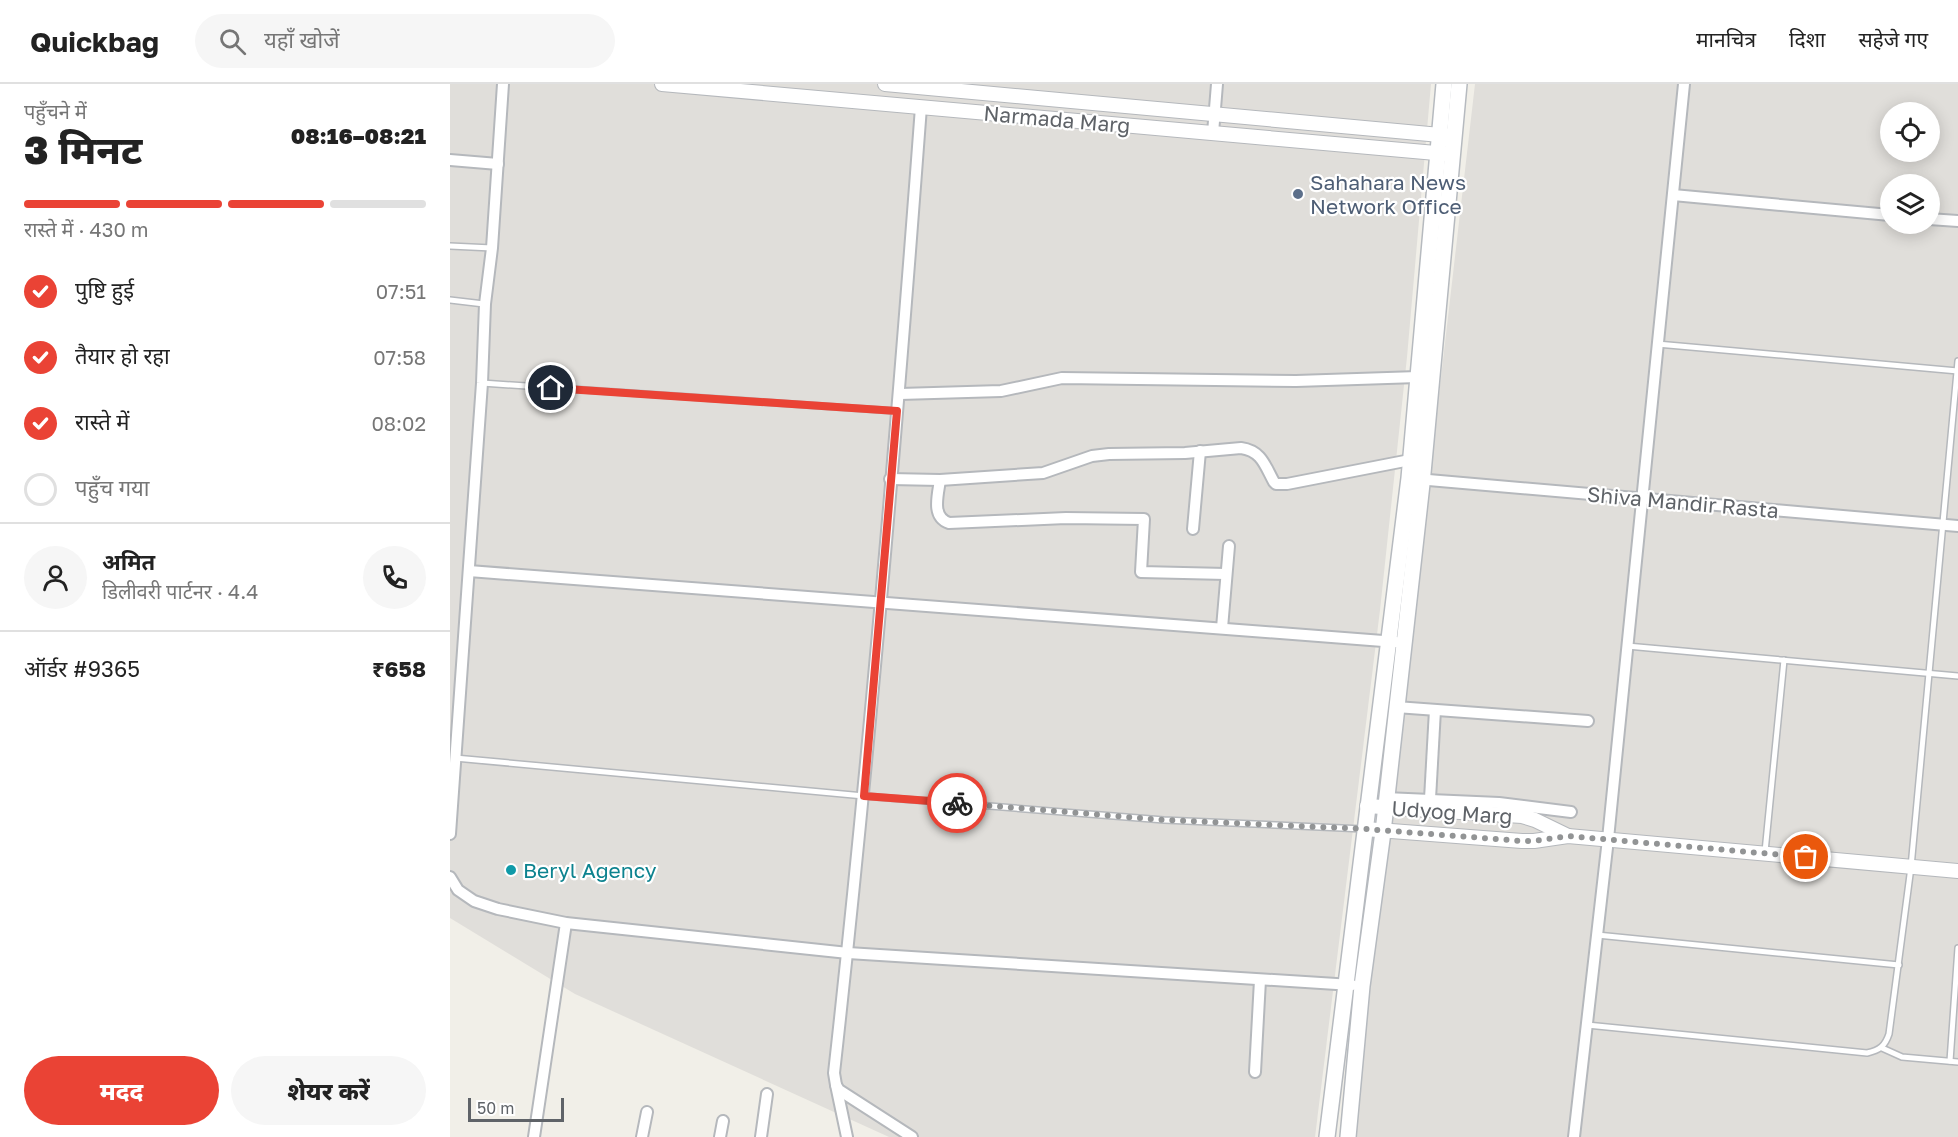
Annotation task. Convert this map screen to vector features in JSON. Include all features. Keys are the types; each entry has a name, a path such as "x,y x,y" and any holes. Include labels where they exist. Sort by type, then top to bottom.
{"main road":[{"path":"1444,84 1447,135"},
{"path":"1416,479 1410,460 1418,377 1447,135 1459,84"},
{"path":"1327,1137 1367,806 1396,642 1416,479 1445,154"},
{"path":"1347,1137 1362,986 1383,832 1396,707 1396,642"}],"street":[{"path":"450,834 482,384 485,304 492,248 503,84"},
{"name":"Narmada Marg","path":"662,84 1445,154"},
{"name":"Narmada Marg","path":"885,84 1447,135"},
{"path":"1213,133 1217,84"},
{"path":"1574,1137 1608,839 1684,84"},
{"path":"847,1137 834,1073 864,796 890,479 900,394 921,107"},
{"path":"450,160 498,164"},
{"path":"1673,195 1880,214"},
{"path":"1940,220 1958,221"},
{"path":"900,394 1001,391 1062,378 1296,381 1418,377"},
{"path":"890,479 940,480 1043,473 1092,456 1241,448 1250,449 1262,458 1274,482 1281,484 1410,460"},
{"path":"1193,529 1200,452"},
{"name":"Shiva Mandir Rasta","path":"1416,479 1958,526"},
{"path":"940,480 938,515 942,521 949,523 1066,518 1144,519 1141,572 1226,574"},
{"path":"1222,628 1229,546"},
{"path":"469,571 1396,642"},
{"path":"1396,707 1588,722"},
{"path":"1430,799 1435,710"},
{"path":"1385,802 1430,799 1499,803 1571,812"},
{"name":"Udyog Marg","path":"1367,806 1385,802 1522,816 1536,820 1568,836"},
{"name":"Udyog Marg","path":"1365,829 1528,841 1568,836 1958,871"},
{"path":"450,877 458,890 474,901 498,909 566,923 848,953 1362,986"},
{"path":"534,1137 566,923"},
{"path":"1255,1072 1260,980"},
{"path":"836,1085 839,1090 858,1104 912,1137"},
{"path":"761,1137 767,1094"},
{"path":"642,1137 647,1112"},
{"path":"720,1137 723,1121"}],"lane":[{"path":"450,246 492,248"},
{"path":"450,300 485,304"},
{"path":"1658,344 1958,371"},
{"path":"1587,1025 1867,1053 1882,1048 1886,1043 1899,965 1911,867 1958,361"},
{"path":"482,384 897,411"},
{"path":"1627,646 1958,676"},
{"path":"1764,853 1784,660"},
{"path":"455,758 864,796 1164,820 1365,829"},
{"path":"1597,935 1899,965"},
{"path":"1950,1061 1958,948"},
{"path":"1882,1048 1902,1056 1958,1062"}],"shaded area":[{"path":"450,84 1431,84 1407,357 1380,610 1315,1137 889,1137 575,994 450,918"},
{"path":"1475,84 1958,84 1958,1137 1353,1137"}],"way so far":[{"path":"957,803 1164,820 1365,829 1522,841 1568,836 1806,857"}],"place":[{"name":"Sahahara News Network Office","path":"1298,194"},
{"name":"Beryl Agency","path":"511,870"}],"route":[{"path":"551,388 897,411 864,796 957,803"}]}
